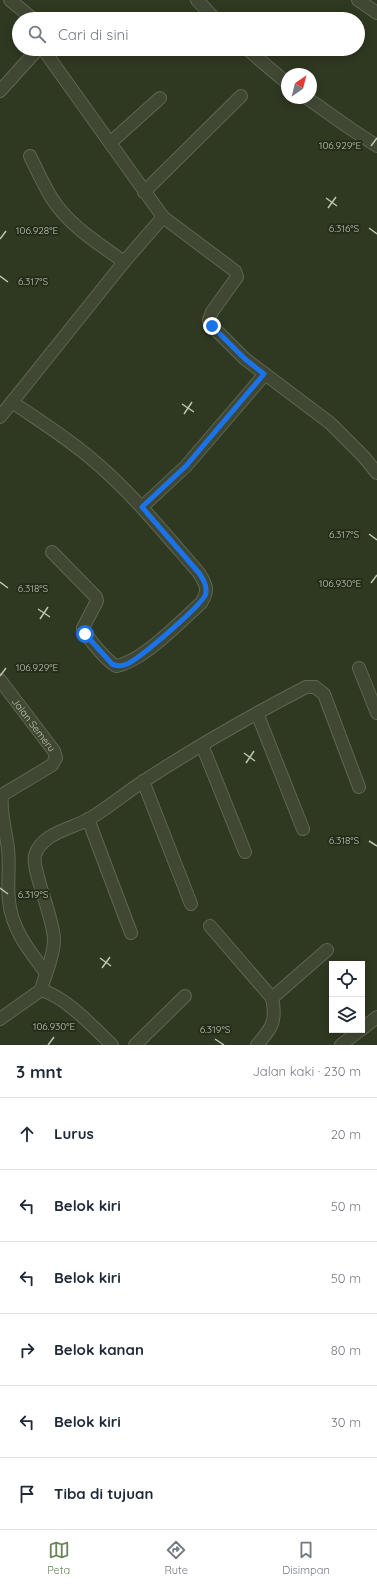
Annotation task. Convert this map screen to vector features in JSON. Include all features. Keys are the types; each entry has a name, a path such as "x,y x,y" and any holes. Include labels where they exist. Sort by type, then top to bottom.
{"street":[{"path":"10,0 25,12"},
{"path":"197,0 208,12"},
{"path":"358,0 377,13"},
{"path":"0,91 32,56"},
{"path":"48,56 163,217 235,270 238,277 212,312 209,320 212,326 245,359 330,423 364,457 377,473"},
{"path":"255,56 281,78"},
{"path":"144,192 242,96"},
{"path":"110,143 160,98"},
{"path":"316,104 377,146"},
{"path":"30,156 51,198 71,223 124,262"},
{"path":"0,416 124,262 163,217"},
{"path":"142,507 186,466 264,374"},
{"path":"12,402 73,444 95,462 142,507 199,573 206,584 206,594 201,603 140,656 127,664 116,666 112,664 85,634 83,628 97,601 96,597 52,552"},
{"path":"358,668 377,713"},
{"name":"Jalan Semeru","path":"0,680 54,750 56,758 52,765 1,795 0,805 7,834 9,900 12,918 21,940 46,973"},
{"path":"0,1019 41,990 52,956 54,940 48,909 35,866 34,856 46,839 88,819 144,781 202,745 256,713 306,688 316,687 324,694 359,787"},
{"path":"256,713 303,829"},
{"path":"202,745 245,852"},
{"path":"144,781 191,904"},
{"path":"88,819 132,933"},
{"path":"210,926 272,998 275,1011 274,1022 257,1045"},
{"path":"272,998 327,950"},
{"path":"41,990 51,992 61,999 112,1045"},
{"path":"135,1045 185,996"},
{"path":"365,1026 377,1017"},
{"path":"341,1045 356,1033"}],"route":[{"path":"85,634 112,664 116,666 127,664 140,656 181,621 201,603 206,594 206,584 199,573 142,507 186,466 264,374 245,359 212,326"}]}
